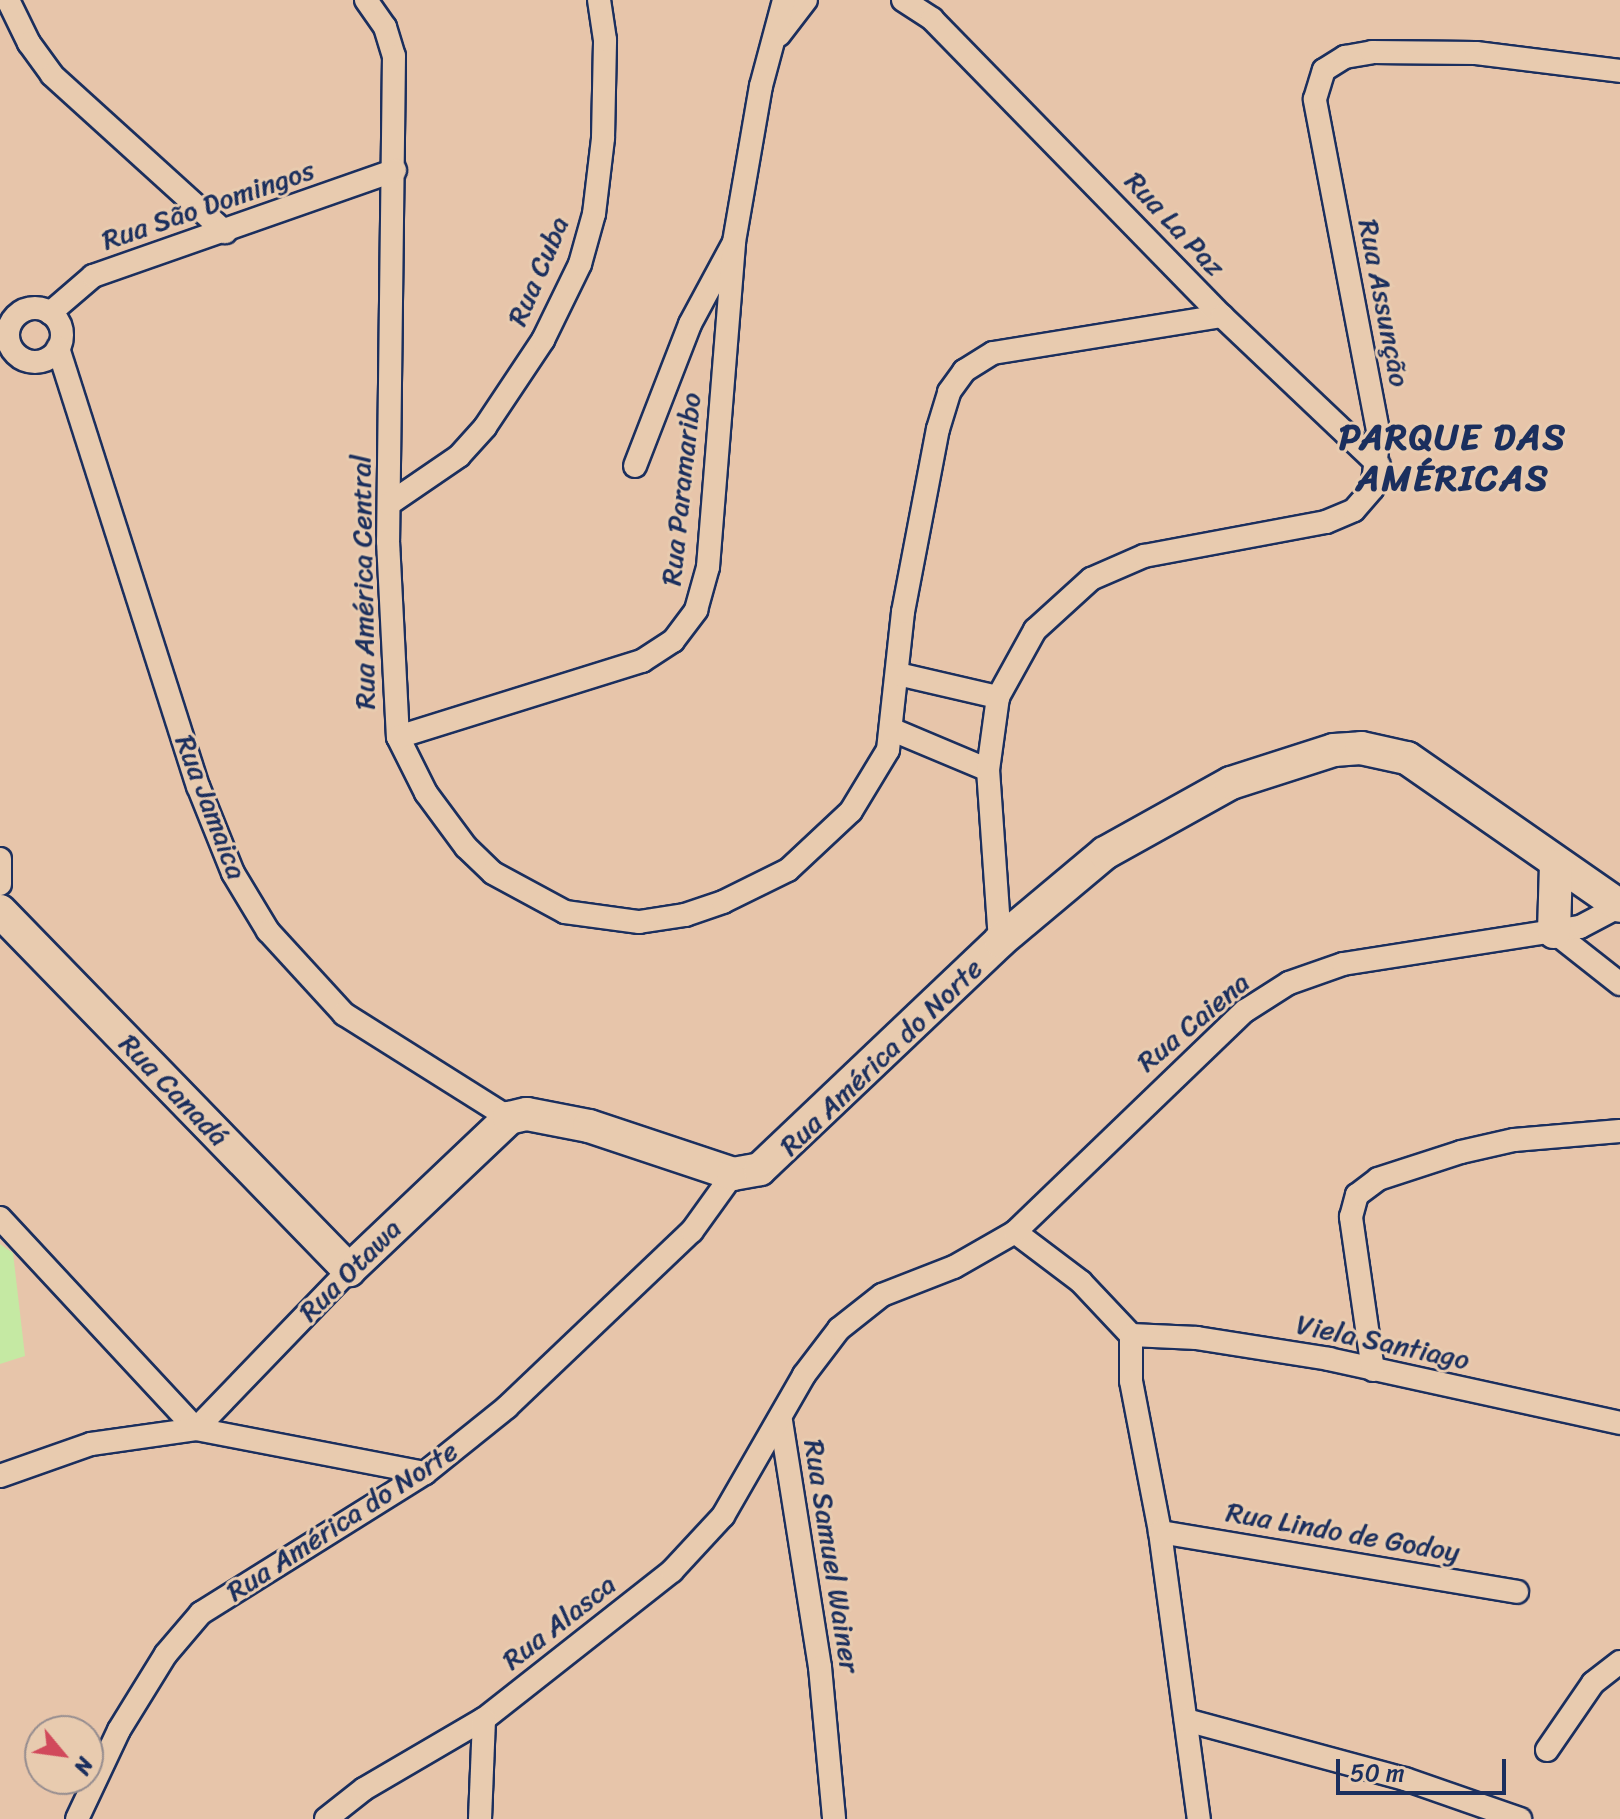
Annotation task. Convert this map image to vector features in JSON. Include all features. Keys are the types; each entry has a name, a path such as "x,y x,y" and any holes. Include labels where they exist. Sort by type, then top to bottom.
{"street":[{"path":"8,0 29,43 52,75 225,232"},
{"name":"Rua América Central","path":"366,0 385,27 394,56 389,624 398,737 426,793 466,847 493,873 565,912 639,922 698,911 788,870 851,811 874,779 893,730 903,612 938,429 949,392 964,371 993,353 1222,316"},
{"name":"Rua Cuba","path":"389,504 459,456 485,427 543,340 580,264 594,214 603,138 605,40 599,0"},
{"name":"Rua Paramaribo","path":"398,737 642,661 686,627 708,567 734,242 748,148 784,0"},
{"name":"Rua Paramaribo","path":"771,46 806,0"},
{"name":"Rua La Paz","path":"903,0 927,9 1222,316 1379,465"},
{"name":"Rua Assunção","path":"1000,941 988,770 998,697 1035,630 1091,579 1144,556 1326,522 1354,510 1372,489 1379,465 1379,436 1315,99 1324,70 1345,57 1372,52 1476,53 1620,71"},
{"name":"Rua São Domingos","path":"50,313 93,276 395,170"},
{"path":"635,466 690,324 734,242"},
{"path":"0,370 28,361 58,348 61,329 50,313 22,311 4,341 28,361 73,392"},
{"name":"Rua Jamaica","path":"58,348 198,786 240,885 268,931 344,1014 509,1118"},
{"path":"898,674 998,697"},
{"path":"893,730 988,770"},
{"name":"Rua América do Norte","path":"77,1819 119,1730 166,1654 201,1613 425,1473 591,1330 692,1231 733,1174 746,1174 775,1160 1000,941 1105,853 1159,819 1231,783 1334,750 1361,748 1407,758 1556,866 1620,906"},
{"path":"0,859 0,884"},
{"path":"1554,932 1556,866"},
{"path":"1554,932 1583,884"},
{"name":"Rua Caiena","path":"1015,1232 1200,1050 1245,1011 1289,983 1343,964 1580,927 1620,906"},
{"name":"Rua Canadá","path":"0,911 349,1270"},
{"path":"1554,932 1620,984"},
{"path":"509,1118 527,1114 589,1126 733,1174"},
{"name":"Rua Otawa","path":"196,1429 349,1270 509,1118"},
{"path":"1373,1370 1351,1217 1357,1195 1378,1179 1461,1152 1514,1140 1620,1131"},
{"path":"0,1218 196,1429"},
{"path":"1015,1232 1081,1282 1131,1335 1131,1381 1160,1532 1199,1819"},
{"name":"Rua Samuel Wainer","path":"834,1819 820,1667 781,1421 821,1349 859,1311 882,1295 979,1255 1015,1232"},
{"name":"Viela Santiago","path":"1131,1335 1197,1338 1373,1370 1620,1423"},
{"name":"Rua Alasca","path":"326,1819 364,1789 484,1719 672,1571 723,1516 781,1421"},
{"path":"0,1476 91,1444 196,1429 425,1473"},
{"name":"Rua Lindo de Godoy","path":"1160,1532 1517,1592"},
{"path":"1547,1750 1593,1683 1620,1662"},
{"path":"480,1819 484,1719"},
{"path":"1186,1720 1405,1779 1520,1819"}],"green space":[{"path":"0,1244 13,1253 25,1356 0,1364"}],"district":[{"name":"PARQUE DAS AMÉRICAS","path":"1453,458"}]}
